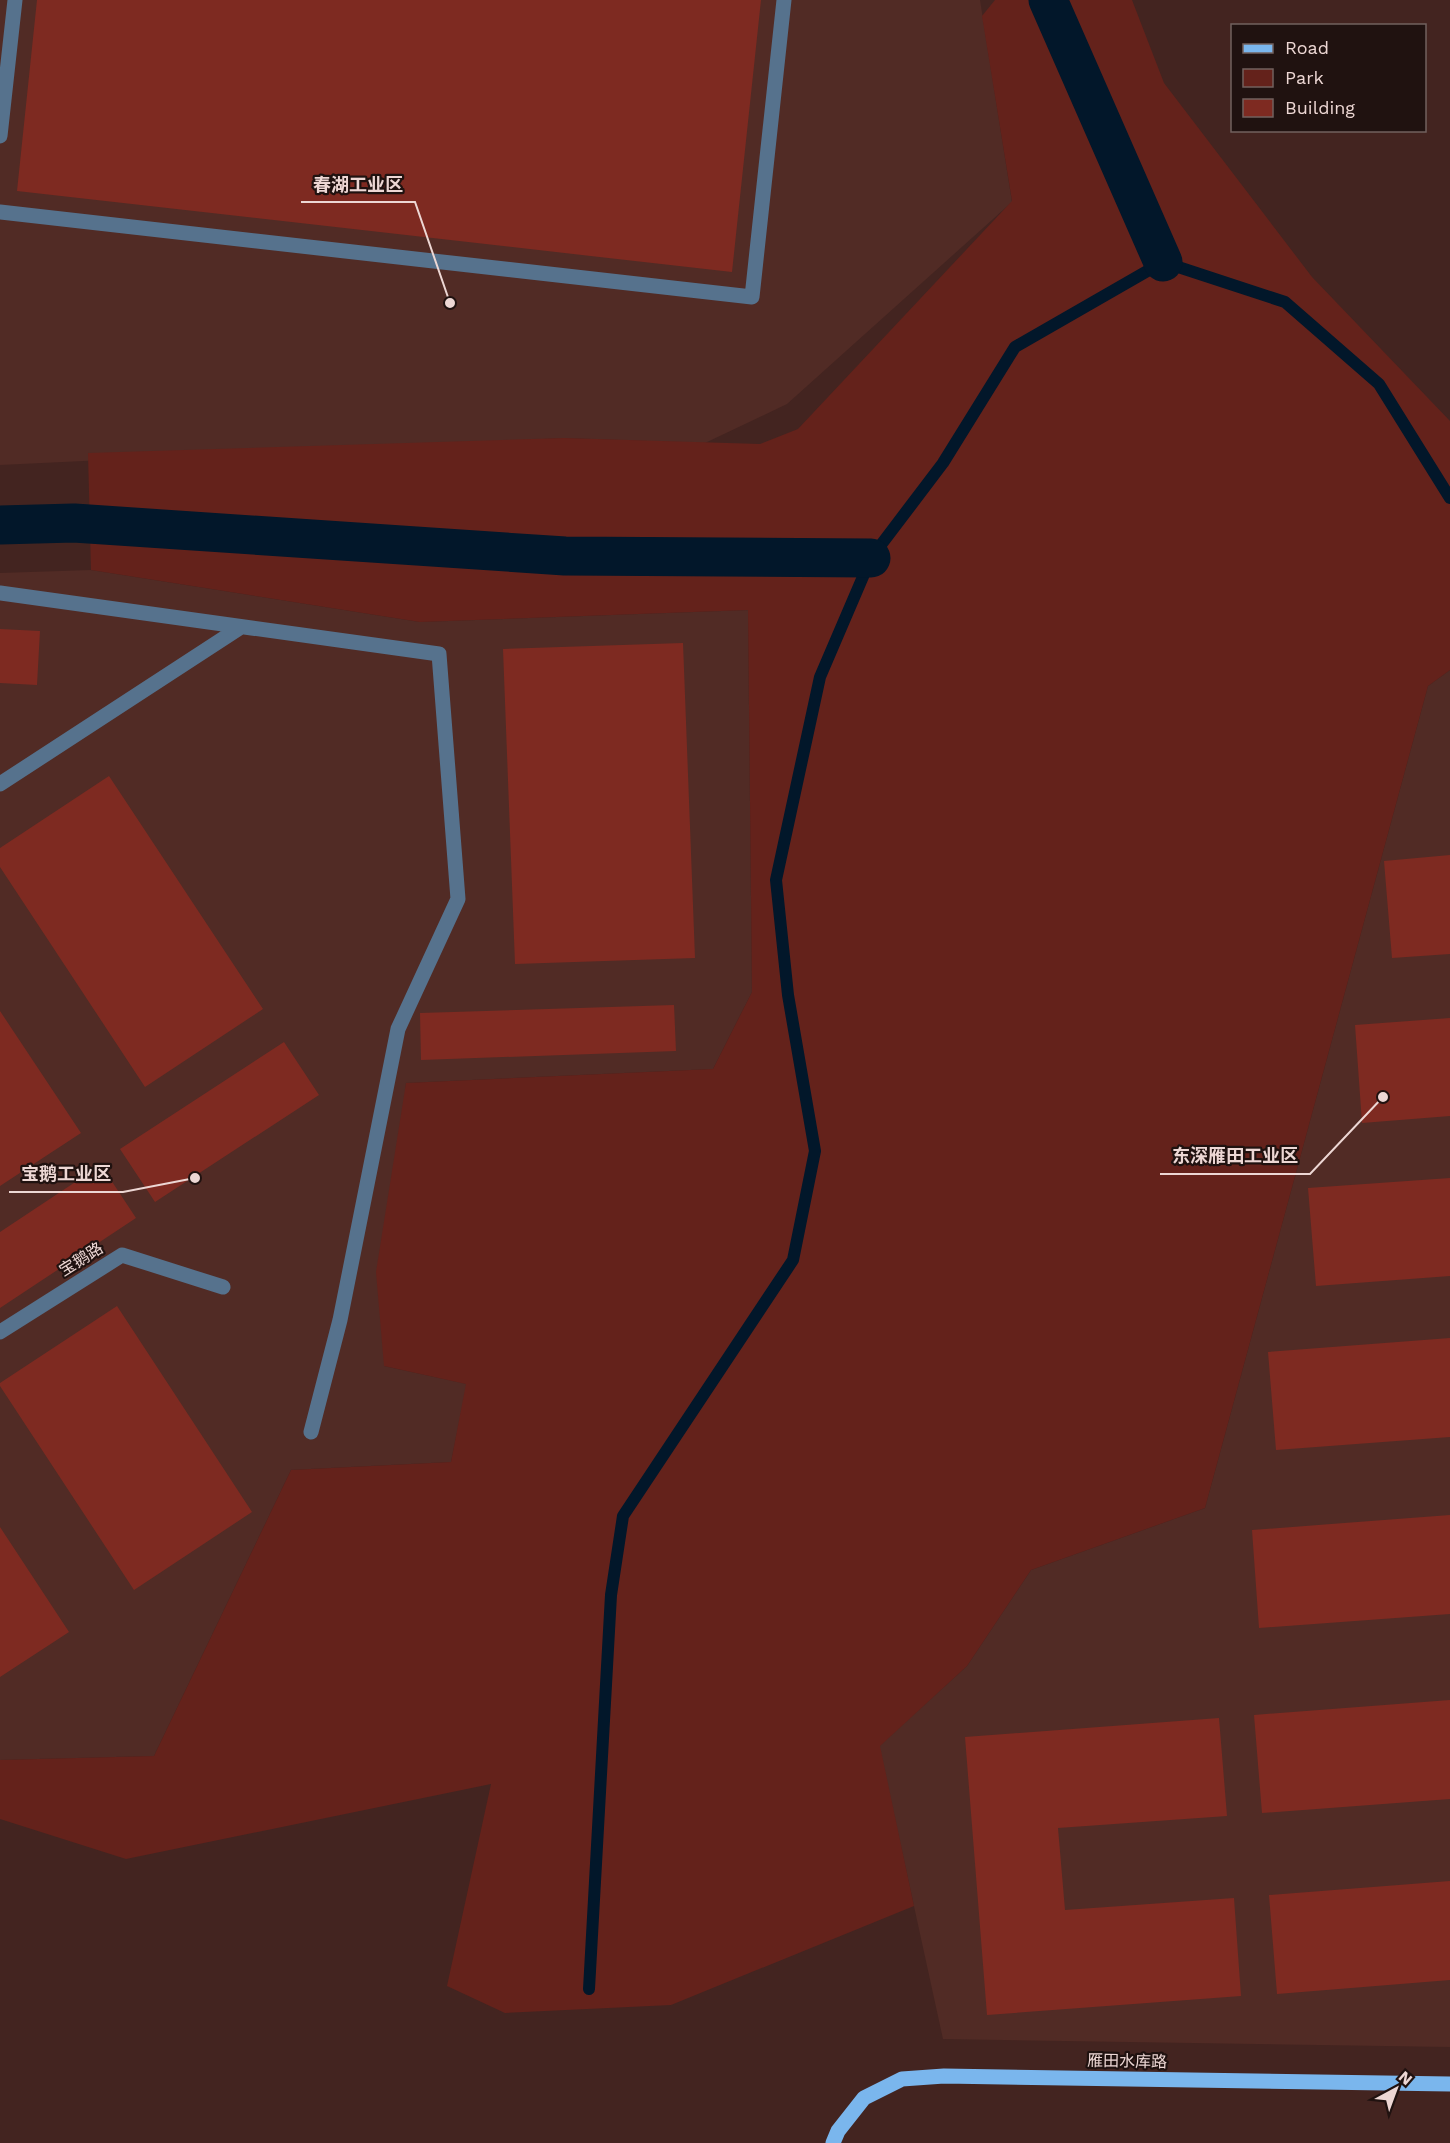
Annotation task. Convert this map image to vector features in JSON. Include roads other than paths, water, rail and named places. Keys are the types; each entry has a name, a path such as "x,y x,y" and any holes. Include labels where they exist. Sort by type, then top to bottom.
{"main road":[{"name":"雁田水库路","path":"832,2143 838,2131 864,2098 902,2079 944,2076 1450,2084"}],"lane":[{"path":"0,136 15,0"},
{"path":"0,212 752,297 784,0"},
{"path":"0,593 439,654 458,899 398,1029 340,1320 311,1432"},
{"path":"0,784 241,627"},
{"name":"宝鹅路","path":"0,1332 122,1255 223,1287"}],"waterway":[{"path":"1048,0 1163,262"},
{"path":"589,1989 611,1595 623,1516 793,1260 815,1151 788,995 776,880 820,677 871,558 943,463 1015,347 1163,262 1285,302 1379,384 1450,498"},
{"path":"0,525 74,523 565,556 871,558"}],"place":[{"name":"春湖工业区","path":"450,303"},
{"name":"东深雁田工业区","path":"1383,1097"},
{"name":"宝鹅工业区","path":"195,1178"}]}
